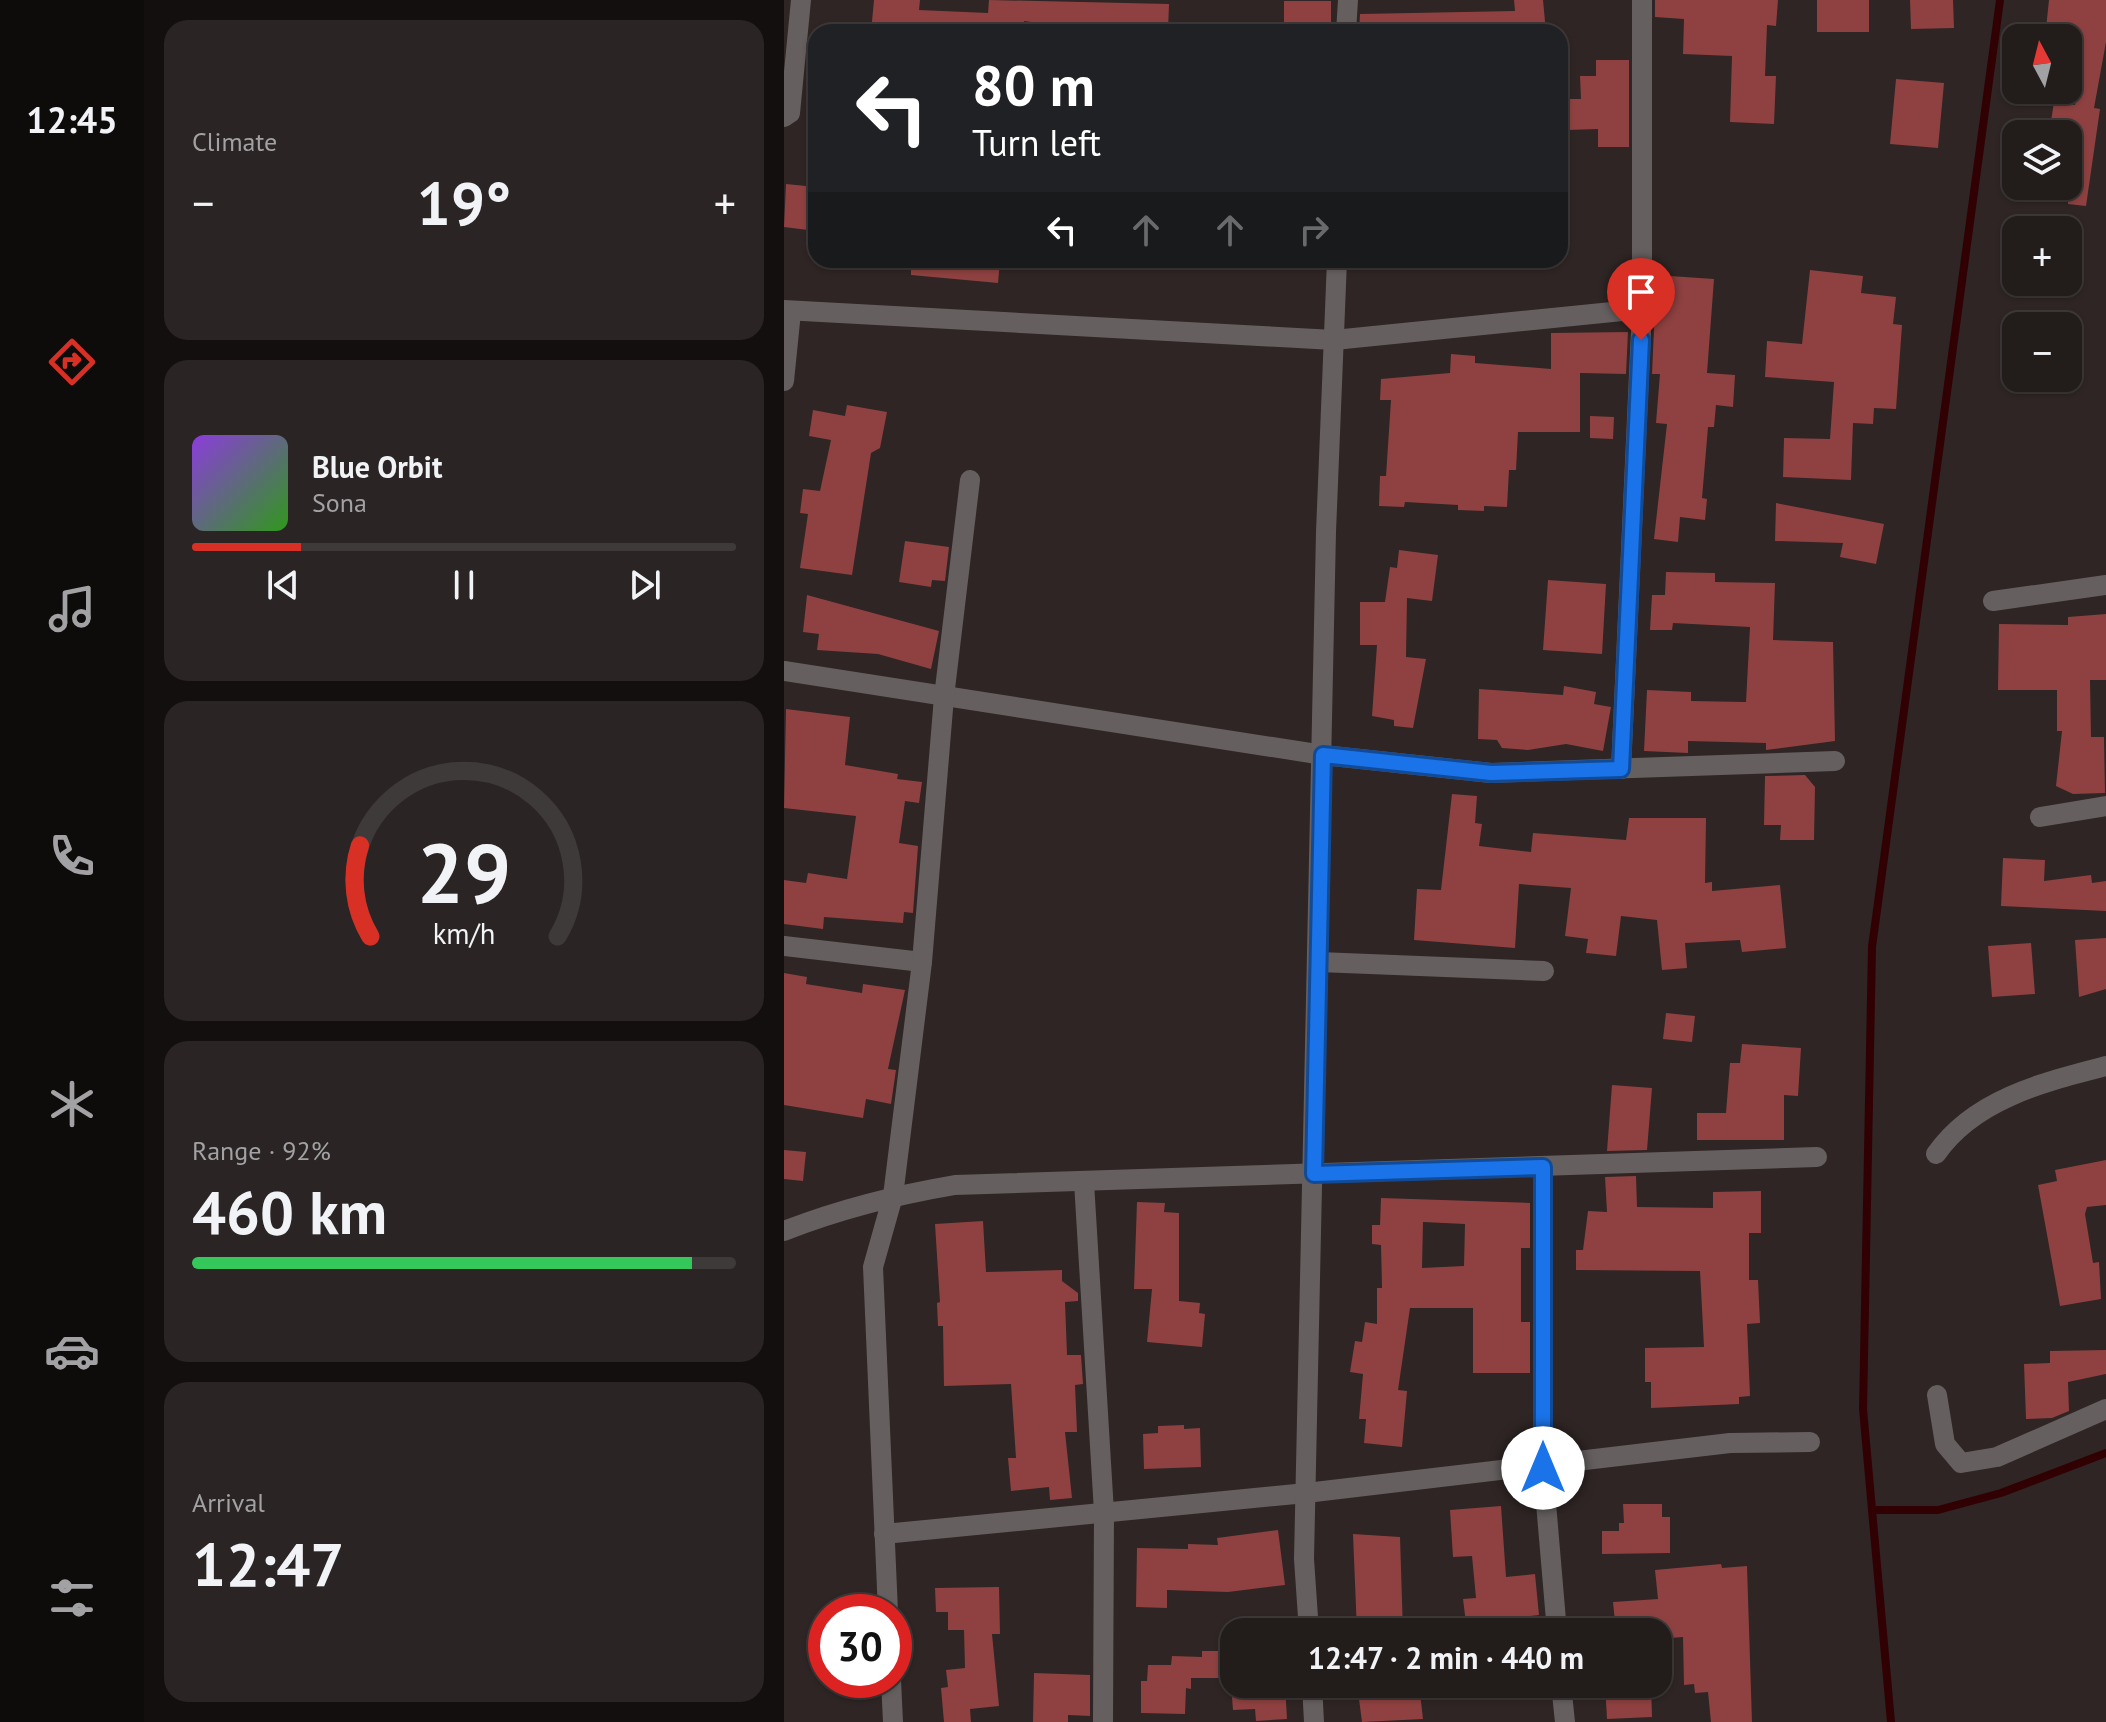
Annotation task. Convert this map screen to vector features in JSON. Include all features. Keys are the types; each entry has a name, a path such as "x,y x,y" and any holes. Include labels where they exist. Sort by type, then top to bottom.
{"street":[{"path":"784,117 790,113 801,0"},
{"path":"1346,24 1348,0"},
{"path":"1621,769 1642,309 1642,0"},
{"path":"1308,1618 1304,1559 1337,268"},
{"path":"784,381 788,311 1334,340 1642,309"},
{"path":"887,1594 873,1267 893,1196 922,962 944,697 970,480"},
{"path":"1993,601 2106,585"},
{"path":"784,671 1323,755 1491,773 1835,761"},
{"path":"2040,817 2106,806"},
{"path":"784,946 922,962"},
{"path":"1319,962 1544,971"},
{"path":"1936,1154 1950,1133 2021,1089 2106,1066"},
{"path":"784,1231 833,1212 893,1196 955,1185 1817,1157"},
{"path":"1543,1167 1543,1468 1556,1618"},
{"path":"1084,1182 1104,1512 1103,1722"},
{"path":"1937,1395 1945,1444 1961,1463 1974,1464 1997,1457 2106,1409"},
{"path":"884,1534 1543,1468 1730,1443 1810,1442"},
{"path":"892,1698 893,1722"},
{"path":"1313,1698 1314,1722"},
{"path":"1562,1698 1565,1722"}],"building":[{"path":"874,0 920,0 919,10 988,13 989,0 1169,4 1168,24 1045,24 1024,21 1024,24 872,24"},
{"path":"1514,0 1543,0 1545,24 1359,24 1360,14 1515,11"},
{"path":"1655,0 1778,0 1776,26 1767,25 1765,76 1776,76 1774,124 1730,122 1732,56 1683,54 1684,19 1655,17"},
{"path":"1817,0 1869,0 1869,32 1817,32"},
{"path":"1910,0 1953,0 1954,28 1911,29"},
{"path":"2049,0 2106,0 2106,42 2094,108 2100,109 2086,206 2068,204 2068,200 2082,200 2082,120 2051,120 2054,104 2082,104 2082,24 2046,24"},
{"path":"1284,1 1331,1 1331,24 1284,24"},
{"path":"1596,60 1629,60 1629,147 1598,147 1598,129 1568,130 1568,99 1581,99 1580,76 1596,76"},
{"path":"1896,79 1944,83 1938,148 1890,144"},
{"path":"786,184 808,186 808,230 784,227"},
{"path":"911,268 999,268 998,283 911,275"},
{"path":"1810,270 1863,276 1861,293 1896,297 1893,324 1902,325 1896,409 1874,408 1873,424 1853,423 1851,480 1783,477 1784,438 1830,439 1834,382 1765,377 1767,341 1802,344"},
{"path":"1670,276 1714,279 1707,373 1735,375 1733,407 1716,405 1714,427 1708,427 1702,498 1707,499 1705,520 1680,517 1678,542 1654,539 1667,424 1656,423 1660,374 1652,374 1655,306 1667,307"},
{"path":"1628,332 1626,374 1580,373 1580,432 1518,432 1516,470 1509,470 1507,507 1484,506 1484,511 1458,510 1458,505 1405,502 1404,507 1379,506 1380,476 1386,476 1391,400 1380,400 1381,379 1450,373 1451,354 1475,356 1475,363 1551,369 1551,333"},
{"path":"847,405 887,412 880,448 871,453 852,575 800,568 808,514 800,513 803,489 820,491 831,440 809,436 813,410 845,416"},
{"path":"1590,416 1614,417 1613,439 1590,438"},
{"path":"1776,503 1884,524 1876,564 1840,557 1843,543 1775,541"},
{"path":"905,541 949,547 945,581 932,580 931,587 899,582"},
{"path":"1399,550 1438,555 1432,601 1407,598 1406,657 1426,659 1413,728 1394,726 1394,720 1372,716 1377,645 1360,645 1360,602 1385,602 1390,567 1397,568"},
{"path":"1666,572 1715,573 1715,582 1775,583 1773,640 1833,642 1835,741 1766,750 1766,743 1688,741 1688,753 1644,751 1647,690 1691,692 1691,701 1746,702 1750,627 1673,623 1672,630 1650,630 1652,595 1665,595"},
{"path":"1548,580 1606,584 1602,654 1543,650"},
{"path":"807,595 939,631 931,669 878,654 817,650 819,634 803,632"},
{"path":"2106,614 2106,680 2090,680 2091,737 2104,737 2105,793 2073,794 2056,786 2062,731 2057,731 2057,690 1998,690 1999,624 2068,625 2068,617"},
{"path":"1564,686 1596,692 1594,704 1611,707 1603,751 1566,744 1528,750 1502,748 1497,740 1478,739 1479,689 1563,695"},
{"path":"786,709 850,717 845,765 898,774 897,779 922,782 919,803 905,801 899,843 918,846 913,913 904,912 903,923 824,917 823,929 784,924 784,880 806,883 808,873 847,879 856,816 784,808"},
{"path":"1805,775 1815,787 1814,840 1780,840 1781,825 1764,825 1765,776"},
{"path":"1452,794 1477,796 1475,823 1482,824 1479,846 1531,852 1533,833 1626,840 1629,818 1706,818 1705,883 1712,882 1712,891 1780,885 1786,948 1742,952 1740,940 1685,943 1687,968 1662,970 1657,920 1621,916 1616,956 1586,953 1588,939 1565,936 1571,888 1519,884 1515,948 1414,940 1417,889 1441,890"},
{"path":"2003,858 2045,860 2044,881 2091,875 2092,883 2106,881 2106,911 2001,906"},
{"path":"2106,938 2106,989 2079,997 2075,940"},
{"path":"2031,943 2035,994 1992,997 1988,946"},
{"path":"784,973 807,977 806,984 862,993 863,984 905,990 888,1069 896,1070 891,1104 866,1099 863,1118 784,1105"},
{"path":"1666,1013 1695,1016 1692,1042 1663,1039"},
{"path":"1742,1044 1801,1048 1798,1096 1784,1095 1784,1140 1697,1140 1697,1113 1726,1113 1730,1063 1740,1063"},
{"path":"1612,1085 1652,1088 1647,1150 1607,1151"},
{"path":"784,1150 806,1152 803,1181 784,1179"},
{"path":"2106,1160 2106,1205 2087,1207 2085,1214 2093,1263 2099,1262 2101,1299 2060,1306 2038,1185 2057,1181 2055,1170"},
{"path":"1636,1176 1637,1207 1713,1208 1713,1192 1761,1191 1761,1233 1749,1233 1749,1280 1758,1280 1760,1323 1747,1324 1750,1396 1739,1397 1739,1404 1651,1408 1651,1382 1645,1382 1645,1348 1704,1347 1700,1271 1576,1270 1576,1250 1583,1250 1588,1211 1607,1212 1605,1177"},
{"path":"1381,1198 1530,1203 1530,1248 1521,1248 1521,1322 1530,1322 1530,1373 1473,1373 1473,1308 1410,1308 1398,1390 1407,1391 1402,1447 1364,1443 1366,1419 1359,1419 1363,1374 1350,1372 1355,1341 1362,1342 1365,1322 1377,1324 1377,1288 1382,1288 1381,1245 1372,1244 1372,1225 1380,1225","holes":["1423,1222 1465,1224 1464,1266 1422,1268"]},
{"path":"1137,1202 1165,1203 1164,1212 1179,1213 1179,1301 1200,1303 1199,1313 1205,1314 1202,1347 1147,1342 1152,1289 1134,1289"},
{"path":"983,1221 986,1272 1062,1270 1062,1281 1078,1293 1078,1301 1065,1302 1067,1355 1081,1355 1083,1384 1075,1385 1077,1432 1065,1432 1072,1498 1050,1500 1049,1487 1011,1491 1008,1458 1016,1458 1011,1384 944,1386 943,1326 938,1326 937,1303 940,1302 935,1224"},
{"path":"2106,1350 2106,1374 2068,1382 2069,1411 2052,1418 2026,1419 2024,1364 2050,1363 2050,1351"},
{"path":"1184,1425 1184,1429 1200,1428 1201,1467 1144,1469 1143,1434 1158,1433 1158,1426"},
{"path":"1623,1504 1662,1504 1662,1517 1670,1517 1670,1553 1602,1554 1602,1531 1619,1531 1619,1523 1624,1523"},
{"path":"1501,1506 1506,1577 1535,1574 1539,1615 1465,1618 1463,1599 1476,1598 1472,1556 1453,1557 1450,1510"},
{"path":"1278,1530 1285,1585 1228,1592 1167,1590 1167,1608 1136,1607 1137,1548 1188,1549 1188,1544 1218,1545 1217,1538"},
{"path":"1353,1534 1400,1537 1403,1618 1356,1618"},
{"path":"1721,1564 1722,1568 1747,1566 1752,1722 1711,1722 1708,1692 1695,1693 1694,1684 1684,1685 1683,1637 1672,1638 1672,1618 1615,1618 1613,1602 1658,1599 1655,1570"},
{"path":"999,1587 1000,1634 992,1634 999,1706 970,1709 971,1722 944,1722 941,1688 948,1687 946,1670 965,1668 964,1630 948,1630 948,1612 936,1612 935,1588"},
{"path":"1202,1651 1220,1651 1220,1678 1191,1678 1191,1689 1186,1688 1185,1714 1141,1713 1141,1681 1147,1681 1148,1665 1171,1665 1172,1656 1202,1657"},
{"path":"1034,1673 1090,1675 1090,1716 1068,1715 1068,1722 1033,1722"},
{"path":"1232,1698 1286,1698 1287,1719 1256,1721 1255,1709 1233,1710"},
{"path":"1421,1698 1423,1719 1362,1722 1359,1699"},
{"path":"1606,1698 1651,1698 1652,1717 1607,1719"}],"waterway":[{"path":"1891,1722 1863,1409 1872,947 2000,0"},
{"path":"1872,1510 1938,1510 2001,1493 2106,1453"}],"route":[{"path":"1543,1468 1543,1167 1314,1174 1323,755 1491,773 1621,769 1641,340"}]}
